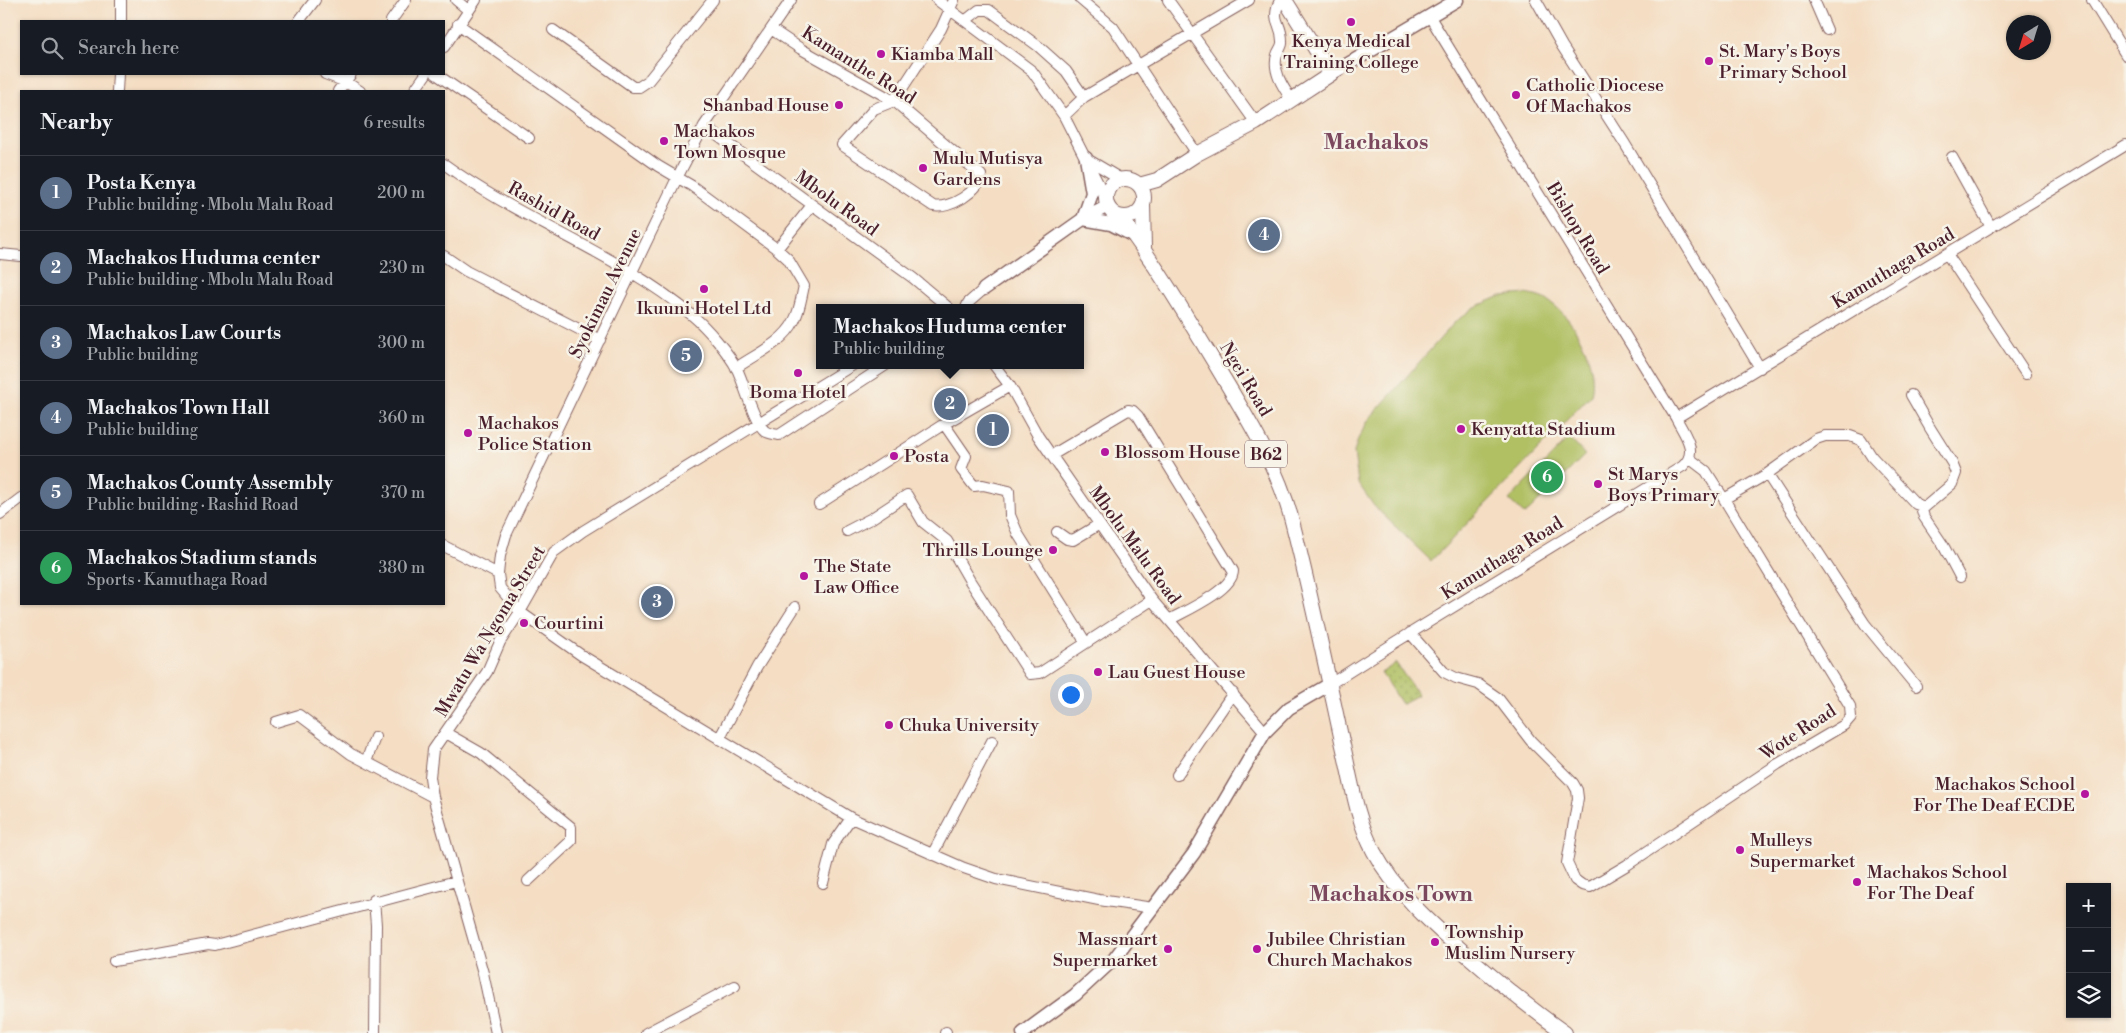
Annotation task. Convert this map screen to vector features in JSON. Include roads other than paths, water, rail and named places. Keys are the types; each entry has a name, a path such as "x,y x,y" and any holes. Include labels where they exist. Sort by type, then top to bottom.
{"highway":[{"path":"1139,185 1158,180 1197,154 1256,123 1331,74 1285,0"},
{"path":"1107,202 1110,186 1121,179 1134,181 1139,185 1144,201 1140,243"},
{"path":"1120,217 1125,218 1136,214 1158,180"},
{"name":"B62","path":"1107,202 1110,211 1120,217 1140,243"},
{"name":"Ngei Road","path":"1140,243 1253,426 1282,488 1292,518 1330,684"},
{"name":"B62","path":"1330,684 1361,817 1369,841 1387,873 1424,916 1456,945 1530,1008 1565,1033"}],"main road":[{"path":"1331,74 1457,0"},
{"path":"1083,219 1092,193 1086,158"},
{"path":"984,289 1107,202"},
{"path":"1083,219 1111,224 1140,243"},
{"path":"1023,1033 1075,995 1105,969 1153,908 1206,834 1265,732 1290,708 1330,684"}],"street":[{"path":"121,0 121,20"},
{"path":"300,20 315,0"},
{"path":"391,20 406,0"},
{"path":"456,0 468,10"},
{"path":"445,45 476,0"},
{"path":"553,30 633,87 639,87 648,81 713,0"},
{"name":"Syokimau Avenue","path":"498,574 500,556 506,535 677,178 704,126 791,0"},
{"path":"938,0 951,4 966,21 1032,71 1064,116 1107,202"},
{"path":"1080,0 1113,27 1197,154"},
{"path":"1168,0 1256,123"},
{"path":"1064,116 1084,97 1250,0"},
{"path":"1280,0 1274,17 1282,40 1282,47 1277,55 1276,66 1280,80 1291,99"},
{"path":"1536,0 1562,46 1625,144 1760,368"},
{"path":"1814,0 1827,30"},
{"path":"2092,0 2126,55"},
{"path":"894,101 941,29 951,4"},
{"path":"966,21 979,10 988,10 1038,46 1066,70 1084,97"},
{"name":"Bishop Road","path":"1430,17 1676,418 1690,444 1689,458"},
{"path":"458,24 565,101 677,178 692,186 788,259 804,286 796,317 788,330 780,338 736,368"},
{"name":"Kamanthe Road","path":"771,29 801,49 894,101 981,175 979,183 963,198 944,207 933,206 842,146 874,109 894,101"},
{"path":"117,90 118,75"},
{"path":"331,75 348,78 359,90"},
{"path":"415,90 425,75"},
{"path":"437,75 529,138"},
{"path":"339,90 348,78"},
{"name":"Mbolu Road","path":"704,126 914,278 944,304"},
{"name":"Kamuthaga Road","path":"1676,418 2126,145"},
{"path":"1952,157 1991,227"},
{"path":"1086,158 1121,179"},
{"name":"Rashid Road","path":"445,165 471,184 633,273 694,317 736,368 758,422"},
{"path":"777,249 812,206"},
{"path":"0,254 20,256"},
{"path":"1947,254 2026,374"},
{"path":"445,257 466,272 600,340"},
{"path":"968,304 984,289"},
{"name":"Mwatu Wa Ngoma Street","path":"496,1033 483,973 433,797 430,777 433,750 487,672 500,642 520,612 554,552 583,531 846,369"},
{"path":"758,422 765,430 779,435 880,369"},
{"name":"Mbolu Malu Road","path":"997,369 1010,386 1038,436 1098,525 1152,600 1265,732"},
{"path":"820,504 944,424 1010,386"},
{"path":"1911,395 1952,463 1956,473 1952,484 1925,507 1921,507"},
{"path":"1052,456 1128,410 1133,411 1138,416 1233,571 1233,576 1226,586 1169,620"},
{"path":"944,424 966,456 961,469 974,486 983,484 1009,491 1010,515 1018,534 1086,643"},
{"path":"1724,499 1767,474 1816,439 1825,436 1854,436 1861,440 1872,457 1921,507 1924,517 1943,545 1960,577"},
{"name":"Kamuthaga Road","path":"1330,684 1683,466 1689,458"},
{"name":"Wote Road","path":"1410,633 1444,672 1456,678 1478,684 1498,698 1531,741 1573,783 1577,790 1578,798 1567,863 1572,876 1579,883 1594,886 1778,764 1844,725 1851,717 1850,706 1724,499 1706,471 1689,458"},
{"path":"1767,474 1865,624 1916,686"},
{"path":"847,531 872,518 907,495 923,522 947,541 970,581 1030,674 1040,672 1152,600"},
{"path":"0,514 20,499"},
{"path":"1056,532 1067,539 1073,540 1098,525"},
{"path":"445,547 498,574 500,588 520,612 581,655 851,818 964,868 996,879 1099,900 1153,908"},
{"path":"719,739 757,667 795,608"},
{"path":"1177,774 1233,693"},
{"path":"276,722 299,715 351,754 433,797"},
{"path":"446,733 481,753 571,827 571,841 528,880"},
{"path":"366,762 376,737"},
{"path":"932,854 992,741"},
{"path":"823,883 833,844 851,818"},
{"path":"114,961 208,944 215,945 374,901 456,881"},
{"path":"374,901 376,934 375,1033"},
{"path":"646,1033 735,986"}],"place":[{"name":"Kenya Medical Training College","path":"1351,22"},
{"name":"Kiamba Mall","path":"881,54"},
{"name":"St. Mary's Boys Primary School","path":"1709,61"},
{"name":"Catholic Diocese Of Machakos","path":"1516,95"},
{"name":"Shanbad House","path":"839,105"},
{"name":"Machakos Town Mosque","path":"664,141"},
{"name":"Mulu Mutisya Gardens","path":"923,168"},
{"name":"Machakos Town Hall","path":"1264,235"},
{"name":"Ikuuni Hotel Ltd","path":"704,289"},
{"name":"Machakos County Assembly","path":"686,356"},
{"name":"Boma Hotel","path":"798,373"},
{"name":"Machakos Huduma center","path":"950,404"},
{"name":"Kenyatta Stadium","path":"1461,429"},
{"name":"Posta Kenya","path":"993,430"},
{"name":"Machakos Police Station","path":"468,433"},
{"name":"Blossom House","path":"1105,452"},
{"name":"Posta","path":"894,456"},
{"name":"Machakos Stadium stands","path":"1547,477"},
{"name":"St Marys Boys Primary","path":"1598,484"},
{"name":"Thrills Lounge","path":"1053,550"},
{"name":"The State Law Office","path":"804,576"},
{"name":"Machakos Law Courts","path":"657,602"},
{"name":"Courtini","path":"524,623"},
{"name":"Lau Guest House","path":"1098,672"},
{"name":"Chuka University","path":"889,725"},
{"name":"Machakos School For The Deaf ECDE","path":"2085,794"},
{"name":"Mulleys Supermarket","path":"1740,850"},
{"name":"Machakos School For The Deaf","path":"1857,882"},
{"name":"Township Muslim Nursery","path":"1435,942"},
{"name":"Massmart Supermarket","path":"1168,949"},
{"name":"Jubilee Christian Church Machakos","path":"1257,949"}],"district":[{"name":"Machakos","path":"1376,141"},
{"name":"Machakos Town","path":"1391,893"}]}
